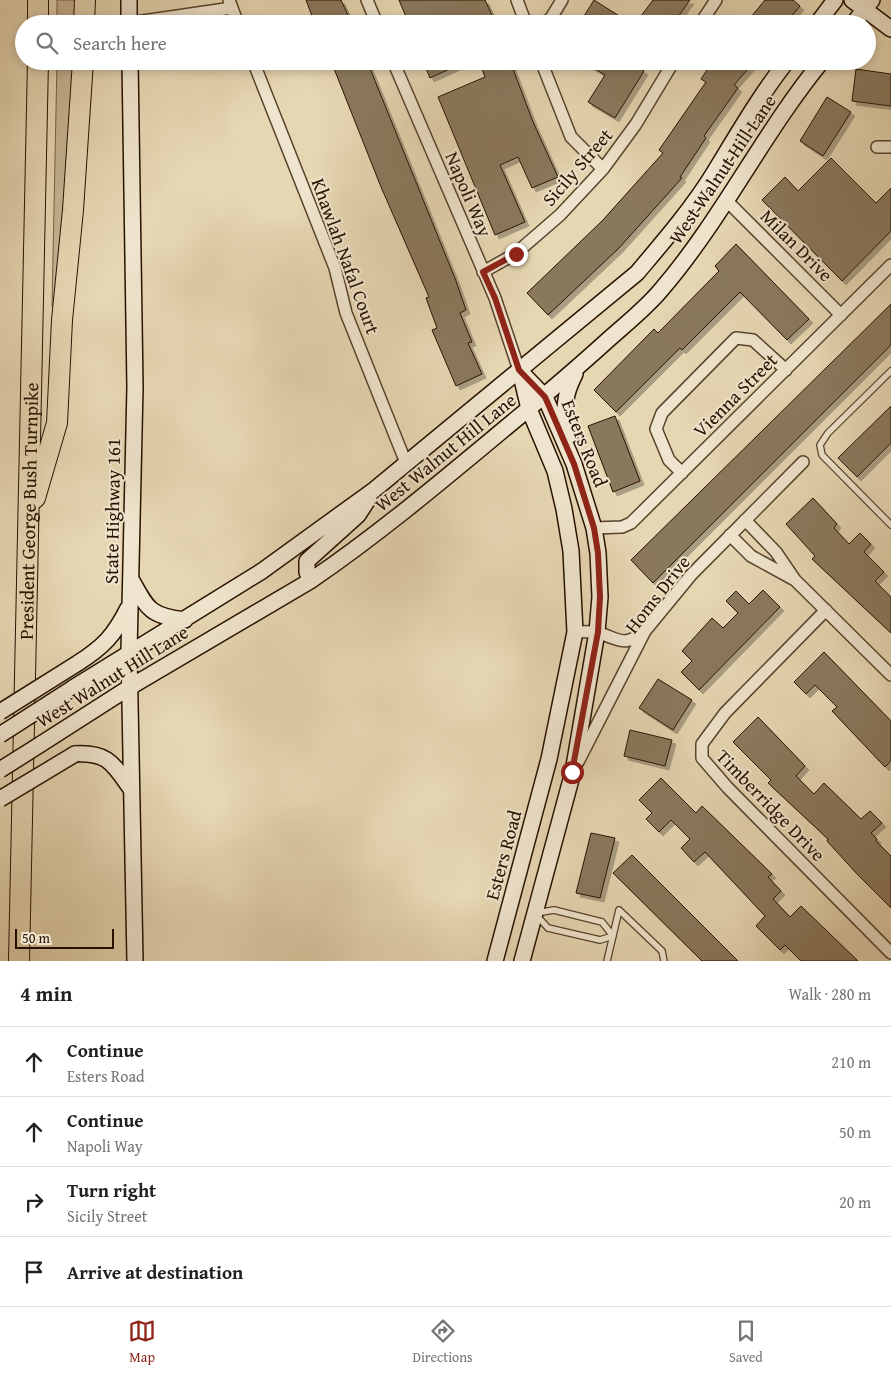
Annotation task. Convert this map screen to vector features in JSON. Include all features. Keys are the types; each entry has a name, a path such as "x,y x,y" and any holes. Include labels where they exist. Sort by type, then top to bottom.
{"highway":[{"path":"38,0 38,15"},
{"path":"84,15 85,0"},
{"name":"President George Bush Turnpike","path":"19,961 38,70"},
{"path":"28,524 57,423 62,320 73,210 82,70"}],"main road":[{"path":"129,0 129,15"},
{"path":"824,15 836,0"},
{"path":"852,0 868,5 891,29"},
{"path":"860,15 868,5"},
{"name":"State Highway 161","path":"130,70 135,387 129,652 135,961"},
{"name":"West Walnut Hill Lane","path":"0,735 129,652 185,620 262,571 374,490 637,273 668,236 711,178 750,110 780,70"},
{"name":"West Walnut Hill Lane","path":"0,770 130,687 310,581 382,530 545,397 660,292 688,258 728,201 776,120 815,70"},
{"path":"580,366 567,390 564,411 578,459 582,490"},
{"name":"Esters Road","path":"519,370 545,397 582,490 594,528 598,553 600,597 598,632 572,772 522,961"},
{"name":"Esters Road","path":"495,961 549,759 575,632 571,551 564,509 555,471 529,409 519,370"},
{"path":"310,581 306,572 307,561 358,515 374,490"},
{"path":"131,578 146,607 164,618 185,620"},
{"path":"0,712 101,648 117,630 130,604"},
{"path":"0,799 75,754 92,753 109,759 131,789"},
{"path":"510,908 535,914"}],"street":[{"path":"367,0 373,15"},
{"path":"516,0 522,15"},
{"path":"553,15 562,0"},
{"path":"706,15 716,0"},
{"path":"174,15 230,4"},
{"name":"Khawlah Nafal Court","path":"257,70 336,268 346,313 406,463"},
{"name":"Napoli Way","path":"397,70 495,298 519,370"},
{"path":"545,70 571,137 603,169"},
{"name":"Sicily Street","path":"483,272 516,254 560,215 603,169 636,124 669,70"},
{"path":"877,147 891,147"},
{"name":"Milan Drive","path":"728,201 841,315"},
{"name":"Vienna Street","path":"594,528 622,527 631,523 891,265"},
{"path":"682,473 669,460 656,430 662,413 736,338 753,340 786,370"},
{"name":"Homs Drive","path":"572,772 645,631 692,575 803,462"},
{"path":"745,520 776,552 795,580 891,675"},
{"path":"730,535 751,556 795,580"},
{"name":"Timberridge Drive","path":"826,610 725,713 702,744 702,758 727,787 891,953"},
{"path":"575,632 598,632 619,642 631,641 645,631"}],"lane":[{"path":"891,371 828,433 820,445 822,455 891,524"},
{"path":"535,914 554,910 602,922 613,936"},
{"path":"607,961 619,910 662,951 664,961"},
{"path":"535,914 548,928 600,940 613,936"}],"shaded area":[{"path":"57,0 77,0 76,15 57,15"},
{"path":"57,70 73,70 56,307 52,306"}],"building":[{"path":"306,0 341,0 348,15 312,15"},
{"path":"399,0 485,0 492,15 405,15"},
{"path":"594,0 618,15 585,15"},
{"path":"653,0 690,0 679,15 642,15"},
{"path":"765,0 793,0 800,6 792,15 752,15"},
{"path":"335,70 371,70 456,281 466,310 460,313 472,342 468,343 482,374 456,386 432,330 437,328 426,298 429,297 381,187"},
{"path":"427,70 447,70 430,78"},
{"path":"482,70 513,70 533,122 558,177 532,188 518,157 500,165 525,222 495,235 438,97 485,77"},
{"path":"597,70 644,71 615,118 588,102 605,75"},
{"path":"707,70 747,70 734,85 738,88 704,136 706,138 680,177 682,178 619,248 548,315 527,293 602,221 663,153 659,150 706,82 701,79"},
{"path":"856,70 891,74 891,106 852,101"},
{"path":"827,97 851,112 823,156 800,141"},
{"path":"831,158 876,203 891,188 891,231 842,281 762,200 785,177 798,191"},
{"path":"736,244 809,319 787,340 740,292 616,412 594,390 654,329 658,333 719,271 715,266"},
{"path":"891,304 891,345 653,583 631,560"},
{"path":"891,406 891,443 857,477 838,458"},
{"path":"615,416 640,481 613,492 588,426"},
{"path":"813,498 837,524 834,528 849,544 860,533 871,544 864,552 884,572 875,581 891,597 891,633 812,559 815,556 786,524"},
{"path":"763,590 780,607 699,690 681,672 692,661 682,651 712,618 723,628 738,613 726,601 736,591 749,604"},
{"path":"824,652 891,721 891,761 885,767 832,711 837,707 815,685 806,694 794,682"},
{"path":"658,679 692,700 673,730 639,708"},
{"path":"758,717 805,766 796,776 814,794 824,783 861,819 870,811 882,823 871,833 891,856 891,908 857,874 827,841 828,839 768,783 771,780 733,742"},
{"path":"630,730 672,740 665,766 624,756"},
{"path":"661,778 696,813 702,806 772,874 768,877 781,891 773,899 790,917 801,906 858,961 801,961 785,945 780,950 756,926 765,916 705,852 694,862 681,848 690,839 671,820 659,832 646,819 652,813 639,800"},
{"path":"591,833 615,838 600,898 576,893"},
{"path":"632,855 738,961 702,961 613,873"}],"route":[{"path":"516,254 483,272 495,298 519,370 545,397 574,464 587,502 598,553 600,597 598,632 572,772"}]}
